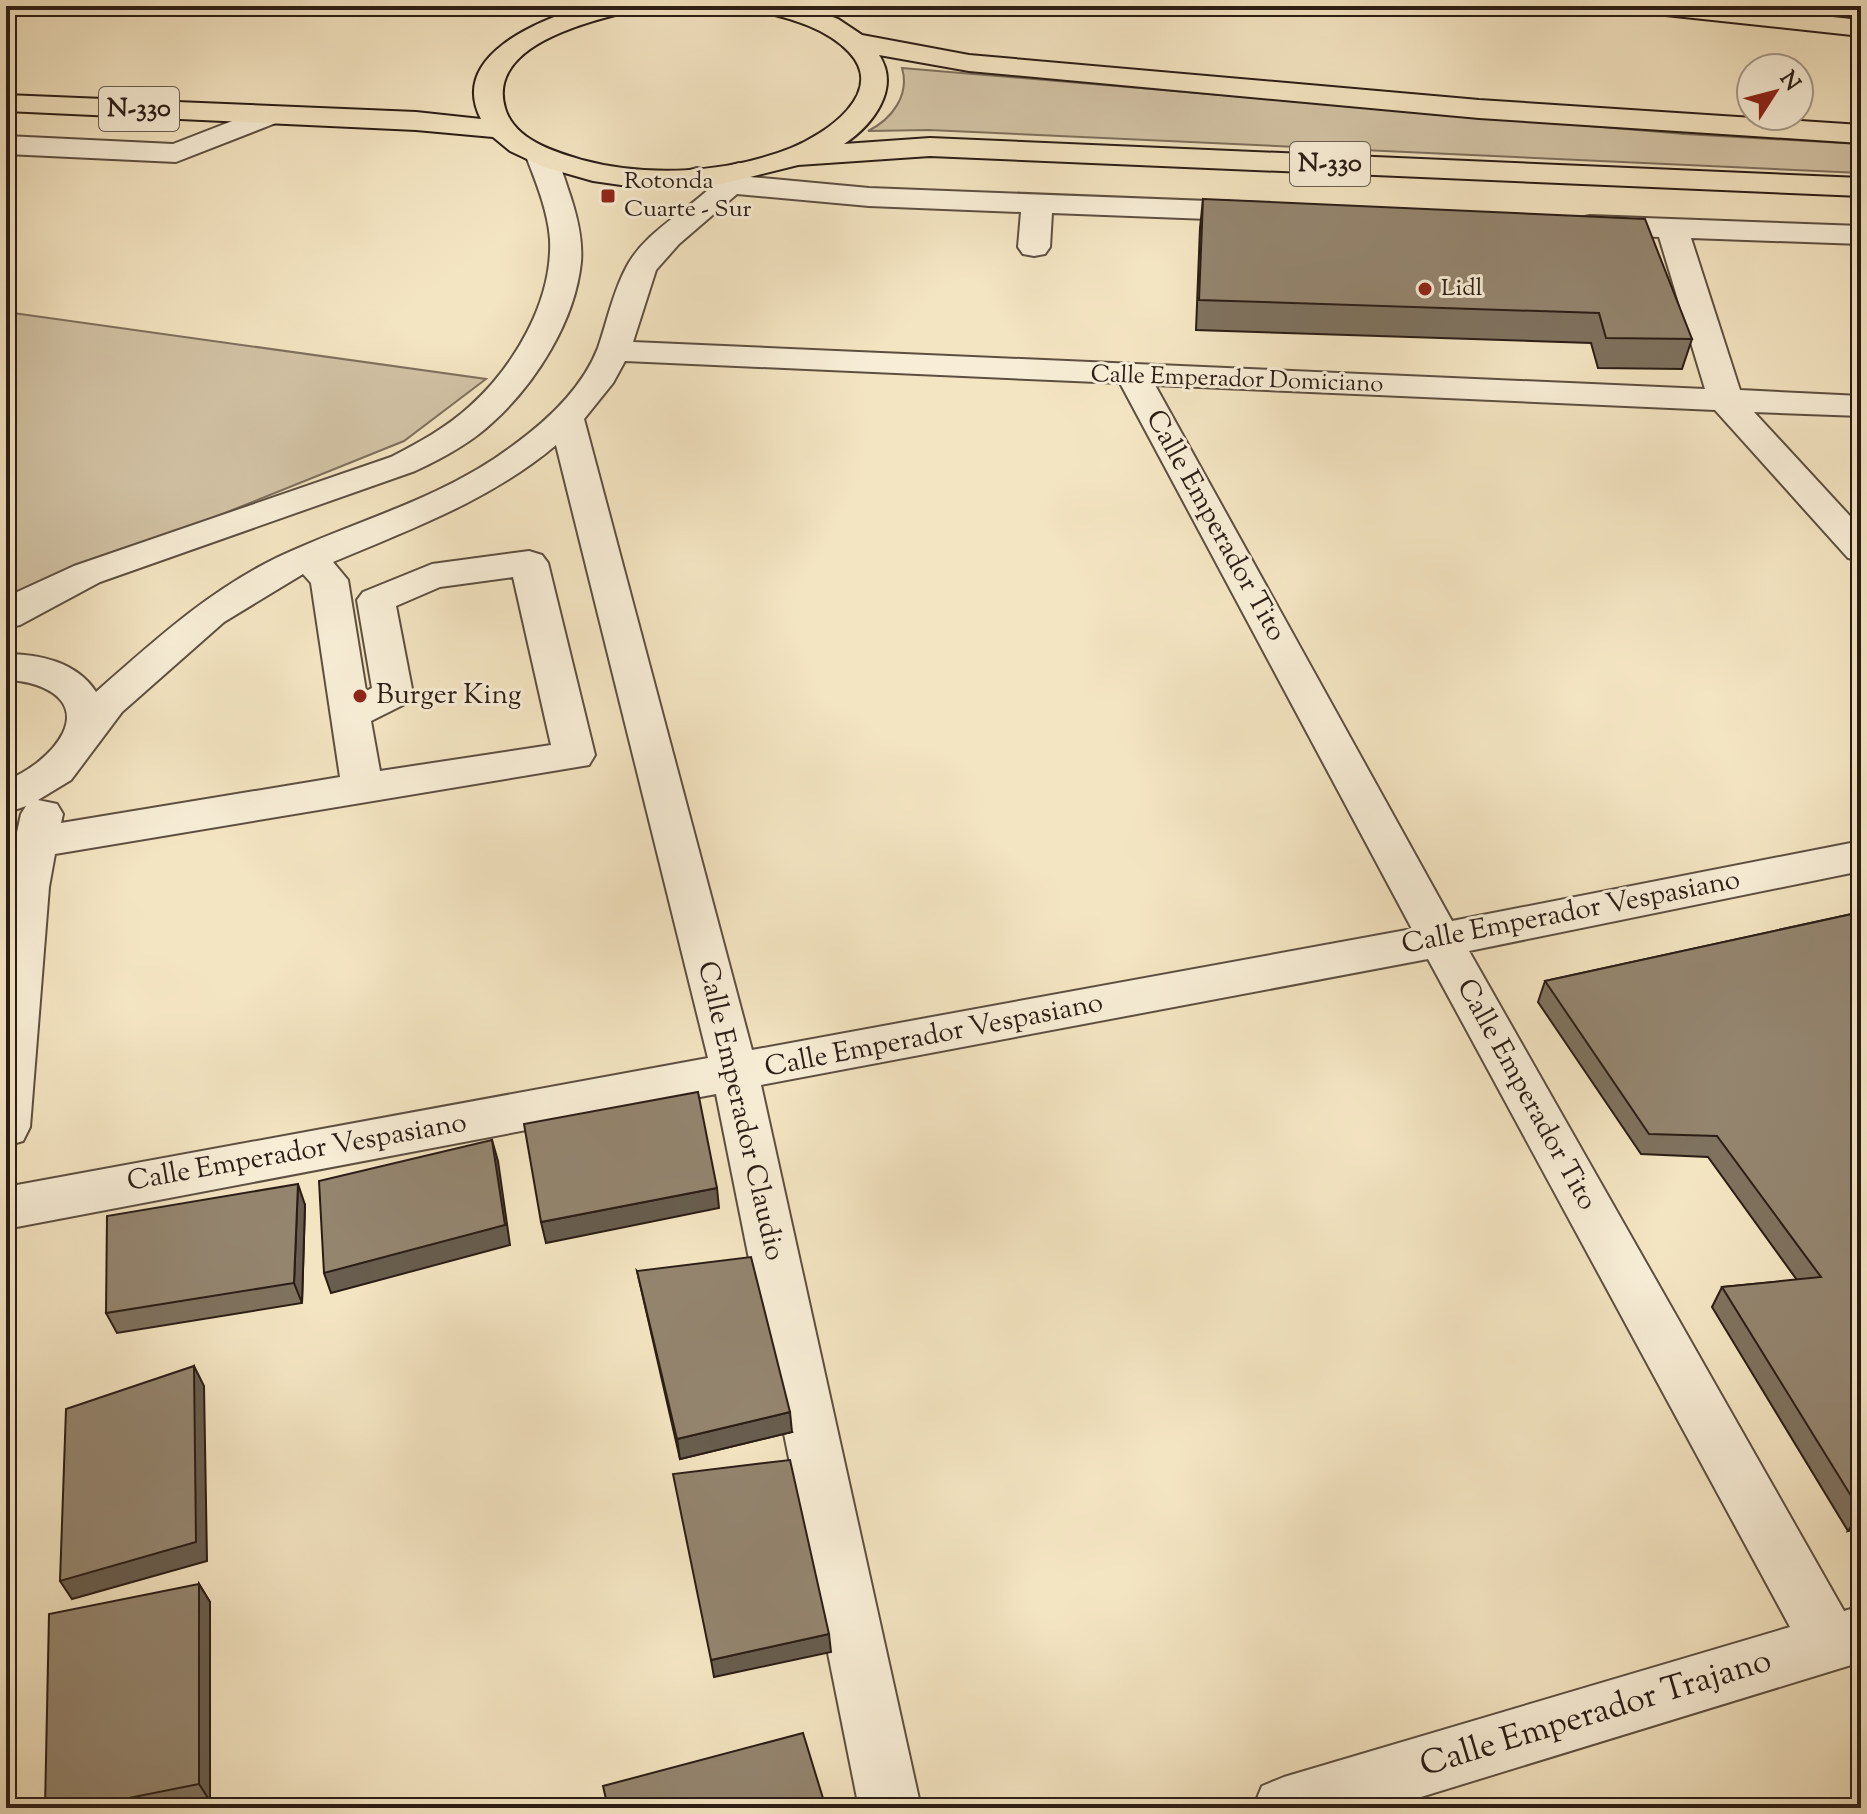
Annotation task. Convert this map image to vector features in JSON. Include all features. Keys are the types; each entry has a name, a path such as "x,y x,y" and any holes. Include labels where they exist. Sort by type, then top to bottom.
{"highway":[{"path":"500,129 486,102 491,75 512,49 548,27 595,10 618,6"},
{"name":"N-330","path":"734,178 799,156 838,136 863,113 875,88 872,64 855,42 827,23 772,6"},
{"path":"1656,6 1861,28"},
{"name":"N-330","path":"855,42 969,63 1479,109 1857,133"},
{"name":"N-330","path":"6,103 416,121 500,129 541,156 599,173 697,177"},
{"name":"N-330","path":"799,156 930,147 1861,187"}],"street":[{"path":"6,145 176,153 271,115"},
{"path":"6,616 87,574 403,464 447,442 481,415 508,387 532,351 558,297 566,240 553,186 541,156"},
{"path":"697,177 734,178 869,197 1291,213"},
{"path":"6,798 56,770 78,744 84,731 138,673 210,613 249,588 309,558 428,509 479,483 523,455 567,418 601,376 613,351 641,268 668,237 695,218 734,178"},
{"path":"668,237 714,219 764,207 869,197"},
{"path":"1034,247 1037,204"},
{"path":"1561,224 1861,235"},
{"path":"1672,228 1726,401 1861,550"},
{"name":"Calle Emperador Domiciano","path":"613,351 1861,406"},
{"name":"Calle Emperador Tito","path":"1133,376 1440,940 1846,1638"},
{"name":"Calle Emperador Claudio","path":"567,418 735,1073 890,1808"},
{"path":"309,558 329,580 362,788"},
{"path":"36,842 574,755 529,563 432,576 376,600 393,694 351,714"},
{"path":"6,667 51,673 74,687 85,707 84,731"},
{"path":"6,1127 27,887 56,770"},
{"name":"Calle Emperador Vespasiano","path":"6,1208 121,1184 735,1073 1440,940 1861,856"},
{"name":"Calle Emperador Trajano","path":"1284,1808 1846,1638"}],"shaded area":[{"path":"902,68 1685,134 1861,144 1861,173 929,130 868,131 885,120 897,105 903,88"},
{"path":"6,312 486,379 404,441 6,601"}],"building":[{"name":"Lidl","path":"1203,199 1645,219 1692,339 1606,338 1599,313 1199,300"},
{"path":"1861,912 1861,1512 1722,1287 1821,1277 1717,1136 1649,1134 1545,981"},
{"path":"698,1092 717,1188 541,1222 524,1124"},
{"path":"492,1140 505,1225 324,1273 319,1181"},
{"path":"298,1184 294,1283 106,1313 107,1216"},
{"path":"751,1257 790,1412 677,1439 637,1271"},
{"path":"194,1366 196,1542 60,1581 66,1409"},
{"path":"790,1460 829,1634 711,1660 673,1474"},
{"path":"199,1584 199,1784 79,1808 45,1808 49,1614"},
{"path":"803,1733 826,1808 608,1808 603,1786"},
{"path":"563,1802 565,1808 545,1808"}],"place":[{"name":"Rotonda Cuarte - Sur","path":"608,196"},
{"name":"Lidl","path":"1425,289"},
{"name":"Burger King","path":"360,696"}]}
